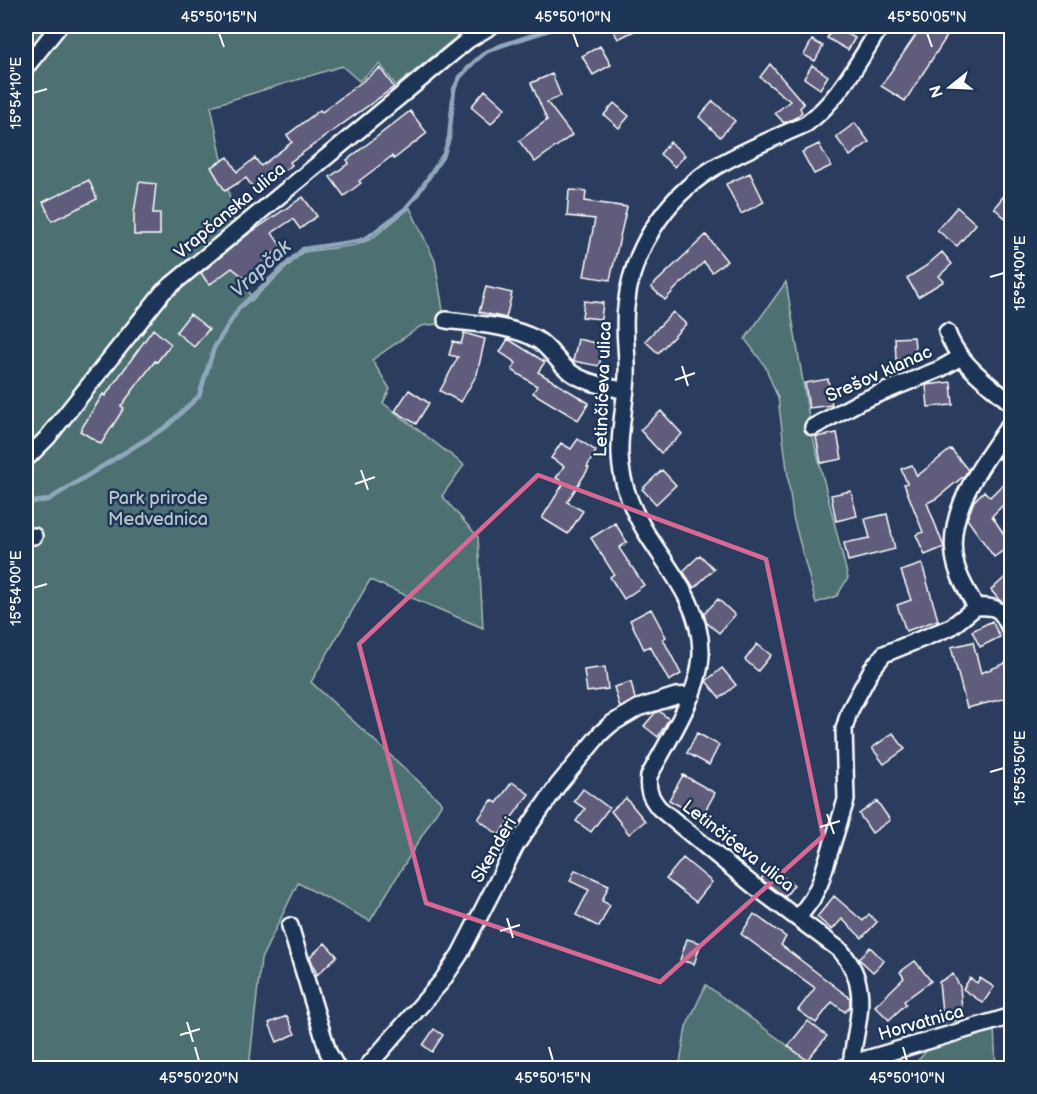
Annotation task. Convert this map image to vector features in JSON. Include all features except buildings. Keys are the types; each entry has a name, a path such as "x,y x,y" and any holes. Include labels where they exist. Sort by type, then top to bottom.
{"street":[{"path":"26,67 59,26"},
{"name":"Vrapčanska ulica","path":"26,459 47,438 163,292 450,54 491,26"},
{"name":"Letinčićeva ulica","path":"847,1066 860,1010 860,989 851,965 840,950 754,886 658,808 647,788 649,776 692,695 700,669 701,652 694,614 676,577 639,521 621,475 618,454 627,374 626,306 640,254 653,227 666,209 711,170 806,124 818,115 847,80 881,26"},
{"path":"446,320 497,326 524,334 545,346 571,373 583,379 625,391"},
{"name":"Srešov klanac","path":"947,332 951,343 961,357 1011,404"},
{"name":"Srešov klanac","path":"813,427 861,402 940,369 961,357"},
{"path":"976,607 958,573 953,551 954,528 970,484 1011,421"},
{"path":"798,918 820,883 846,800 844,729 849,712 872,669 884,654 951,627 976,607 986,606 998,609 1002,612 1011,633"},
{"name":"Skenderi","path":"366,1068 442,981 460,954 516,846 558,785 600,734 611,724 638,708 676,696 692,695"},
{"path":"290,926 328,1052 337,1068"},
{"name":"Horvatnica","path":"847,1066 1011,1016"}],"highlighted area":[{"path":"538,475 766,559 823,836 660,982 426,903 359,644"}],"green space":[{"name":"Park prirode Medvednica","path":"26,26 470,26 396,86 380,64 359,81 342,66 211,106 251,301 303,252 356,245 371,239 410,208 435,261 445,323 421,326 372,360 390,389 383,403 464,465 442,496 478,537 483,628 370,580 311,682 442,803 370,921 298,883 261,959 249,1068 26,1068"},
{"path":"786,282 811,429 848,578 837,596 816,603 793,517 778,398 765,366 745,339"},
{"path":"706,985 818,1068 689,1068 680,1063 686,1027"},
{"path":"994,1027 996,1068 914,1068 913,1066 930,1047"}],"waterway":[{"name":"Vrapčak","path":"26,503 48,500 166,427 199,396 214,348 239,308 303,249 358,241 368,237 405,209 417,195 444,154 449,138 454,89 460,77 474,62 486,52 500,46 561,26"}]}
